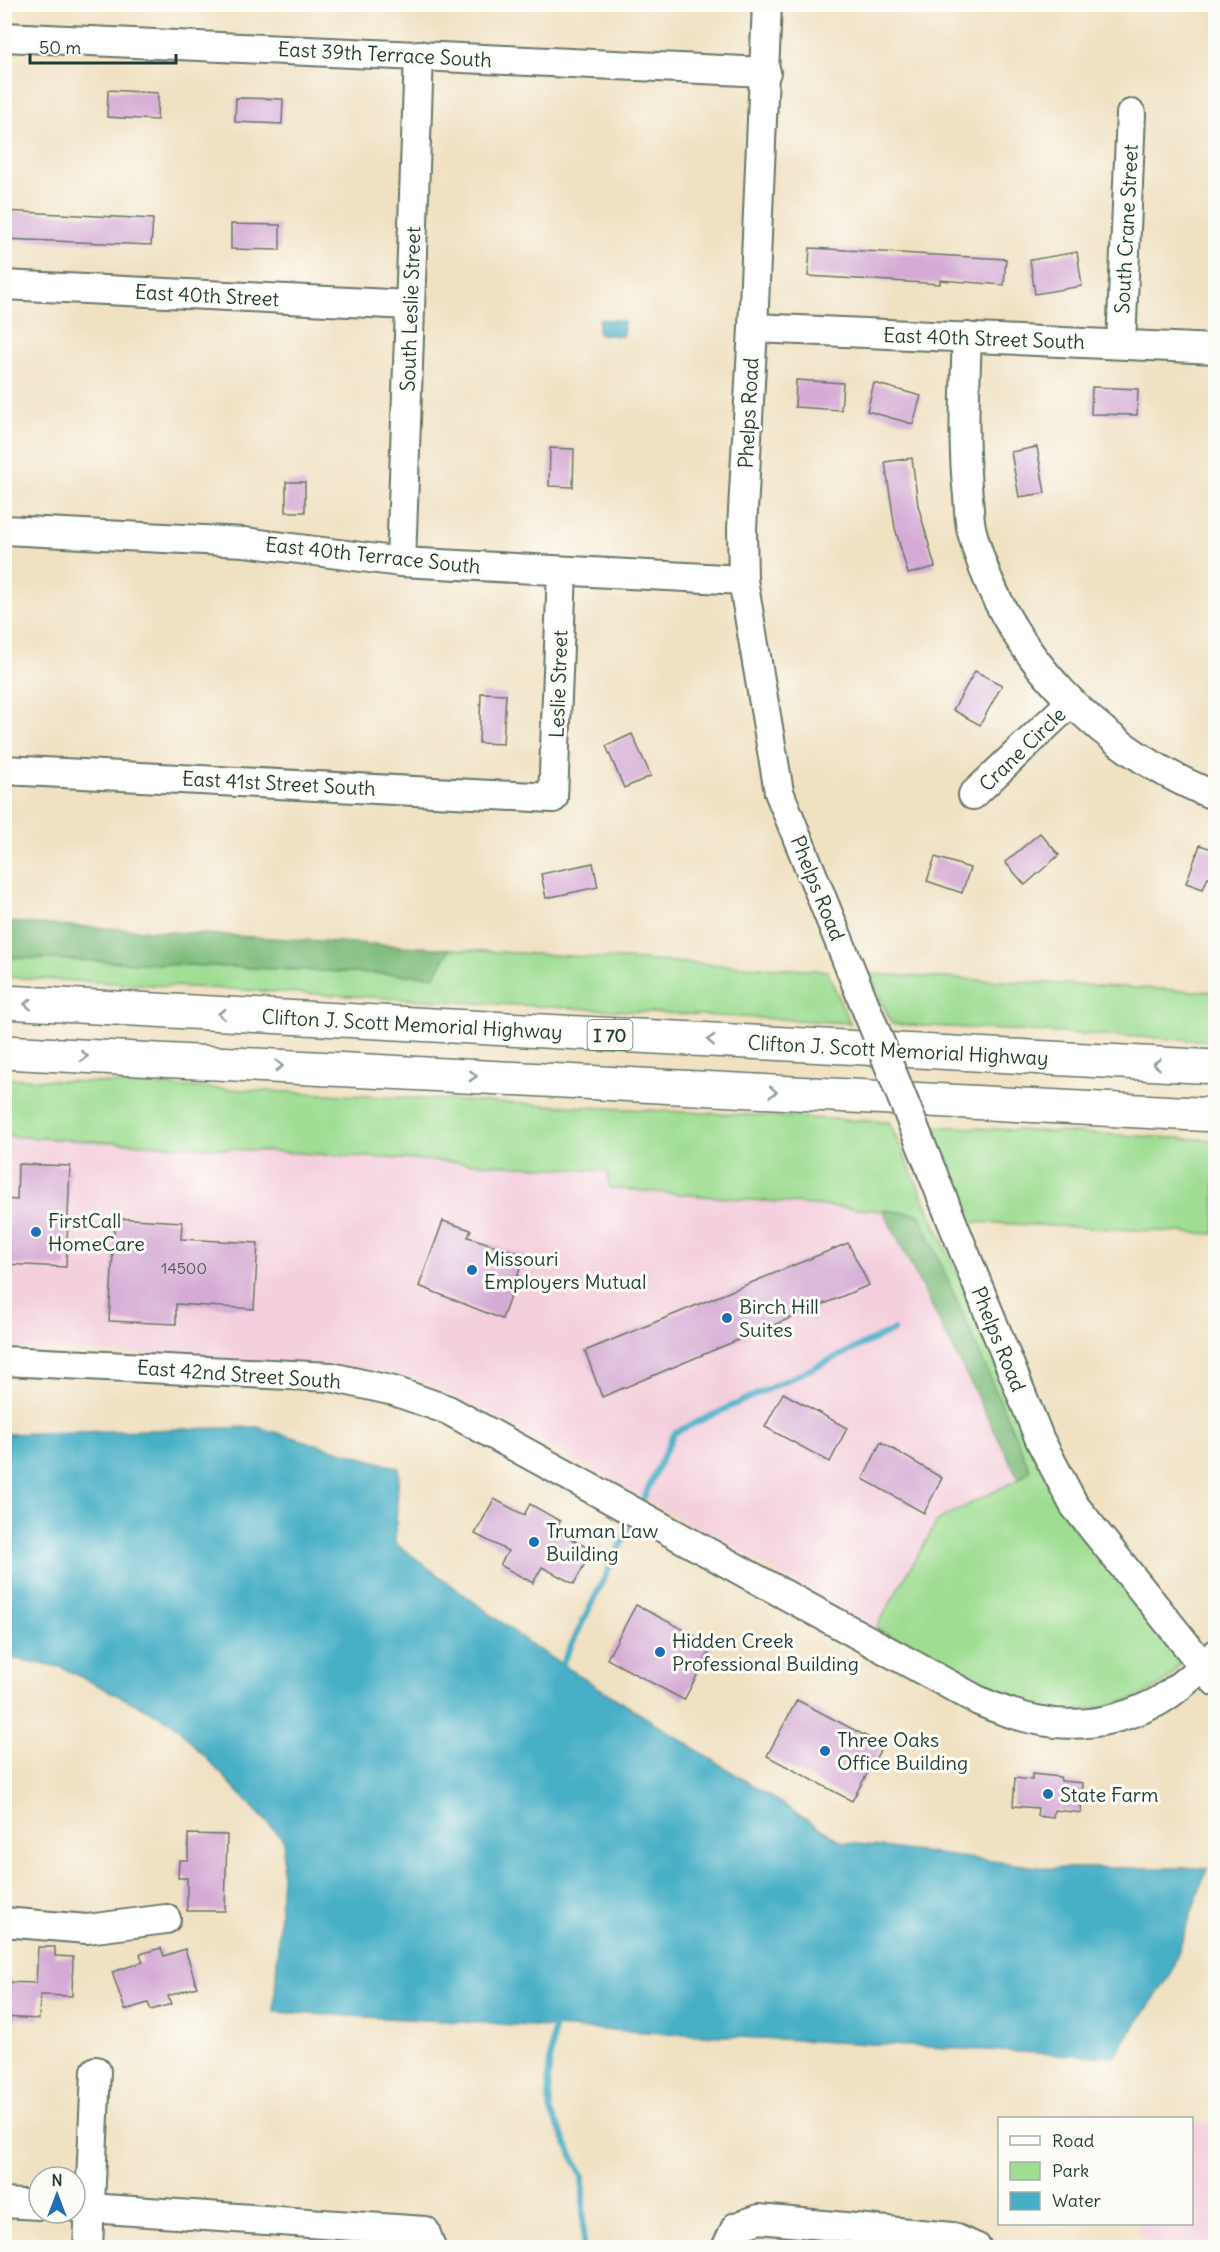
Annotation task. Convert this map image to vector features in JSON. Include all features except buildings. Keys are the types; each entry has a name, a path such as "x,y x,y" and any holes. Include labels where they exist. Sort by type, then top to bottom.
{"highway":[{"name":"Clifton J. Scott Memorial Highway","path":"4,1002 1215,1067"},
{"path":"4,1052 1215,1115"}],"street":[{"name":"Phelps Road","path":"767,4 766,72 742,529 742,580 779,792 1040,1440 1074,1505 1211,1667"},
{"name":"East 39th Terrace South","path":"4,36 766,72"},
{"name":"South Leslie Street","path":"401,562 419,55"},
{"name":"South Crane Street","path":"1121,344 1131,114"},
{"name":"East 40th Street","path":"4,285 410,305"},
{"name":"East 40th Street South","path":"753,328 1215,349"},
{"path":"967,337 963,430 972,531 986,572 1006,615 1037,663 1071,702 1141,759 1190,786 1215,796"},
{"name":"East 40th Terrace South","path":"4,530 244,542 401,562 742,580"},
{"name":"Leslie Street","path":"553,798 562,571"},
{"name":"Crane Circle","path":"972,795 1071,702"},
{"name":"East 41st Street South","path":"4,770 553,798"},
{"name":"East 42nd Street South","path":"4,1361 331,1377 394,1391 448,1410 960,1691 1014,1717 1062,1725 1112,1720 1157,1702 1211,1667"},
{"path":"4,1922 87,1929 166,1919"},
{"path":"86,2165 96,2071"},
{"path":"4,2203 27,2204"},
{"path":"87,2208 428,2239"},
{"path":"728,2242 736,2227 759,2219 952,2237 977,2247"},
{"path":"85,2225 88,2247"}],"shaded area":[{"path":"4,1136 607,1171 610,1188 883,1210 1019,1479 938,1520 876,1628 506,1422 418,1380 375,1370 323,1364 5,1347"},
{"path":"1193,2122 1215,2123 1215,2247 1146,2247 1136,2225 1193,2225"}],"green space":[{"path":"5,922 450,949 434,976 5,957"},
{"path":"450,949 827,971 850,1023 5,977 4,957 434,976"},
{"path":"869,974 1215,992 1215,1041 892,1024"},
{"path":"4,1078 889,1122 1036,1448 1182,1657 1179,1665 1162,1684 1139,1696 1080,1711 1063,1713 1042,1711 1018,1704 968,1681 876,1628 938,1520 1019,1479 1030,1470 919,1214 610,1188 607,1171 5,1136"},
{"path":"933,1126 1215,1140 1215,1234 972,1222"},
{"path":"883,1210 919,1214 1030,1470 1019,1479"}],"water":[{"path":"599,319 624,321 623,336 598,334"},
{"path":"257,1427 399,1468 395,1543 533,1646 842,1842 1047,1868 1207,1868 1170,1976 1113,2057 274,2012 284,1840 172,1722 61,1667 4,1657 5,1434"}],"waterway":[{"path":"643,1499 674,1433 894,1330"},
{"path":"559,1670 629,1528"},
{"path":"555,2019 548,2078 550,2110 583,2177 583,2248"}],"place":[{"name":"FirstCall HomeCare","path":"36,1232"},
{"name":"Missouri Employers Mutual","path":"472,1270"},
{"name":"Birch Hill Suites","path":"727,1318"},
{"name":"Truman Law Building","path":"534,1542"},
{"name":"Hidden Creek Professional Building","path":"660,1652"},
{"name":"Three Oaks Office Building","path":"825,1751"},
{"name":"State Farm","path":"1048,1794"}]}
